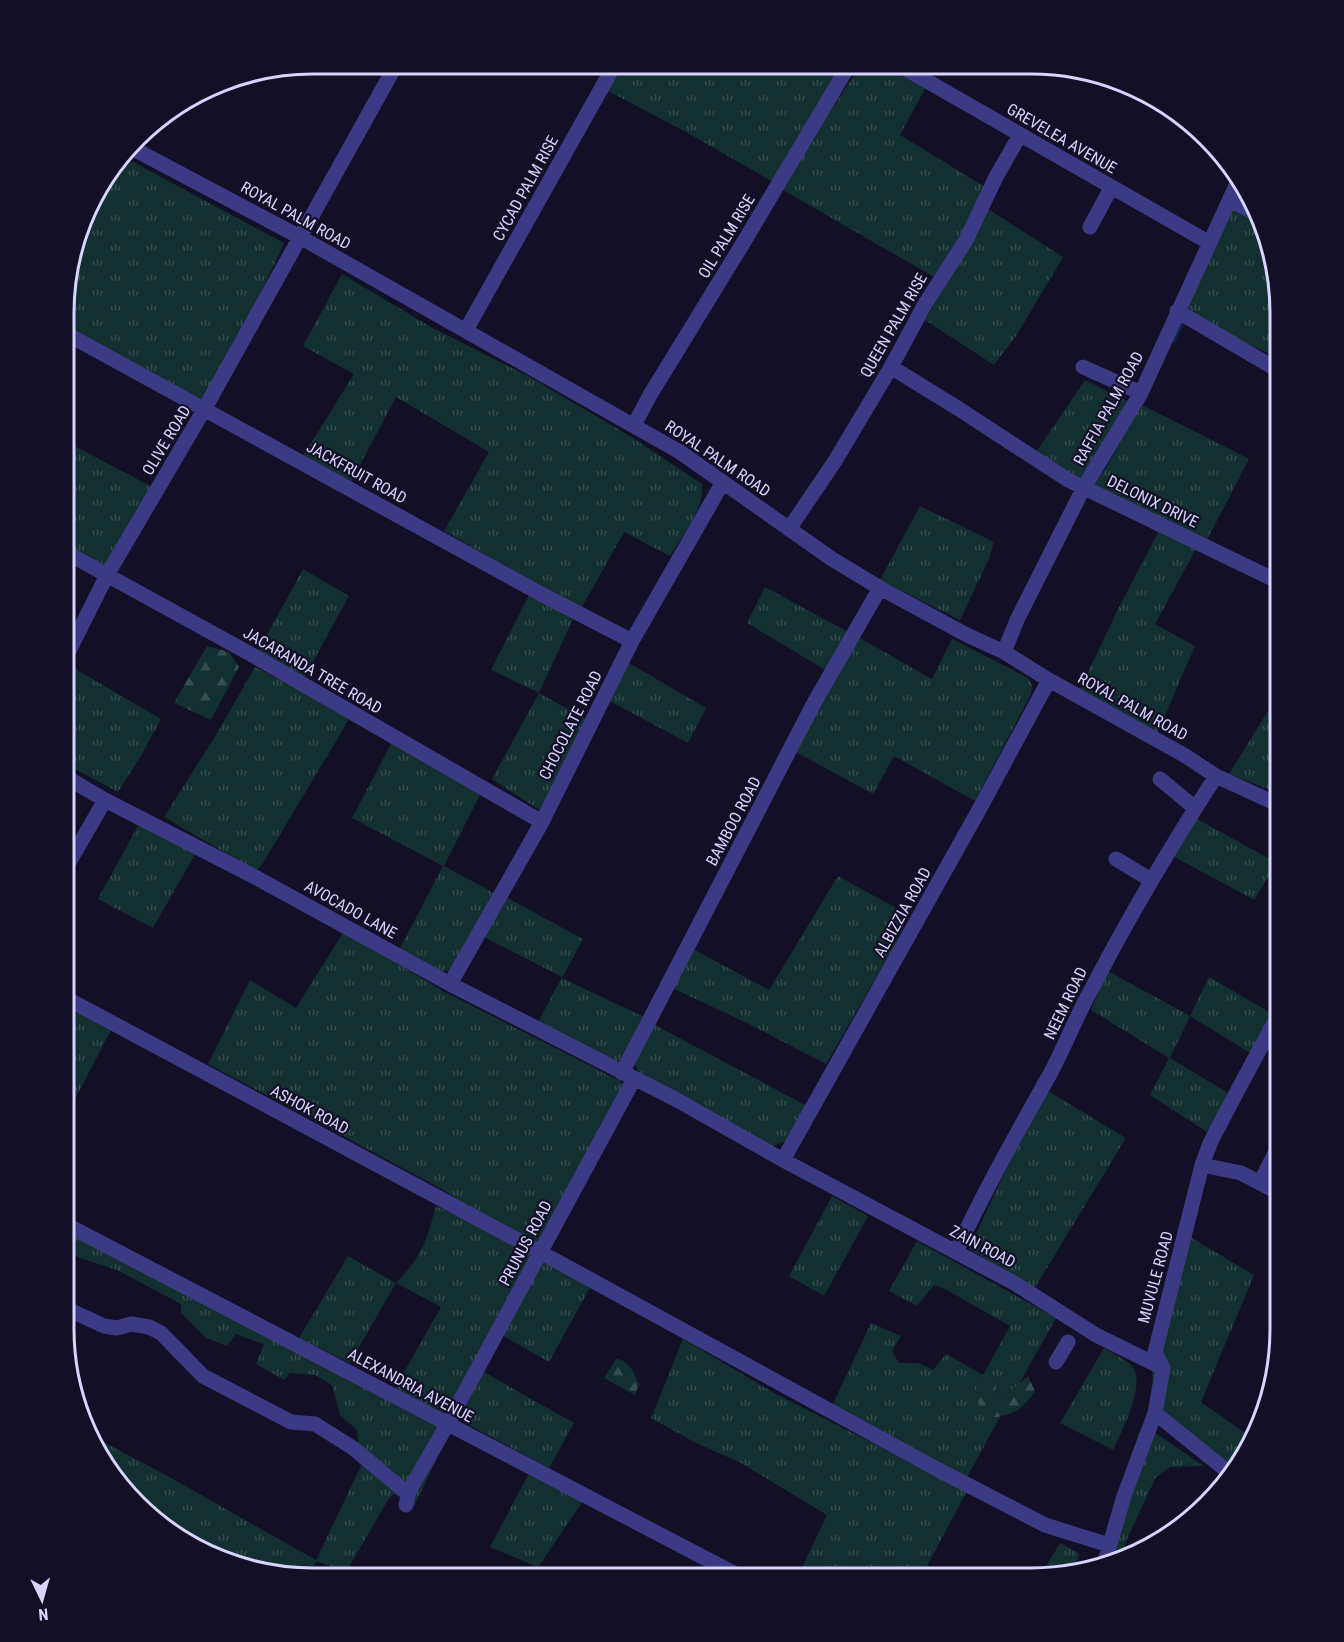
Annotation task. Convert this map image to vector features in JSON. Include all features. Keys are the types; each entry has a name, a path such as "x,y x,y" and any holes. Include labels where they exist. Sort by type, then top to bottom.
{"street":[{"name":"OLIVE ROAD","path":"74,642 107,575 205,408 300,237 386,73"},
{"name":"CYCAD PALM RISE","path":"466,330 610,73"},
{"name":"OIL PALM RISE","path":"634,426 655,385 745,240 844,73"},
{"name":"GREVELEA AVENUE","path":"915,73 1208,242"},
{"name":"QUEEN PALM RISE","path":"789,529 835,461 891,367 925,304 966,240 996,177 1020,135"},
{"name":"ROYAL PALM ROAD","path":"137,151 300,237 680,452 832,559 880,588 1004,652 1049,680 1184,755 1216,776 1270,801"},
{"path":"1090,227 1111,188"},
{"name":"RAFFIA PALM ROAD","path":"1004,652 1017,620 1084,487 1141,393 1208,242 1235,188"},
{"path":"1230,200 1247,208"},
{"path":"1177,311 1270,366"},
{"name":"JACKFRUIT ROAD","path":"74,338 632,641"},
{"name":"DELONIX DRIVE","path":"891,367 1068,480 1270,578"},
{"path":"1083,367 1141,393"},
{"name":"CHOCOLATE ROAD","path":"450,984 542,822 632,641 723,482"},
{"name":"JACARANDA TREE ROAD","path":"74,557 264,662 542,822"},
{"name":"BAMBOO ROAD","path":"628,1076 814,704 880,588"},
{"name":"ALBIZZIA ROAD","path":"783,1160 1049,680"},
{"name":"NEEM ROAD","path":"956,1252 1005,1154 1059,1056 1090,990 1151,880 1216,776"},
{"path":"1160,779 1195,808"},
{"name":"AVOCADO LANE","path":"74,782 257,878 450,984 628,1076"},
{"path":"74,854 105,800"},
{"path":"1116,859 1151,880"},
{"name":"ASHOK ROAD","path":"74,1002 540,1252 933,1467 1045,1525 1109,1545"},
{"name":"MUVULE ROAD","path":"1106,1556 1124,1496 1155,1413 1163,1368 1155,1352 1202,1165 1216,1132 1270,1029"},
{"name":"ZAIN ROAD","path":"628,1076 677,1100 783,1160 1016,1284 1073,1334 1096,1335 1163,1368"},
{"name":"PRUNUS ROAD","path":"74,1312 104,1326 117,1328 131,1324 149,1327 161,1333 203,1376 291,1422 315,1424 353,1448 402,1489 407,1498 540,1252 628,1076"},
{"path":"1260,1183 1270,1163"},
{"path":"1202,1165 1241,1173 1270,1188"},
{"name":"ALEXANDRIA AVENUE","path":"74,1229 724,1568"},
{"path":"1056,1362 1073,1334"},
{"path":"1155,1413 1225,1469"}],"green space":[{"path":"619,73 841,73 773,182 608,91"},
{"path":"856,73 898,73 926,87 900,135 985,187 966,228 934,277 783,190 817,131"},
{"path":"129,160 284,243 252,312 201,400 74,330 74,297 78,266 86,236 98,207"},
{"path":"1228,208 1251,218 1266,266 1270,297 1270,354 1201,323 1188,312 1187,307"},
{"path":"988,209 1063,257 1016,336 994,365 925,320"},
{"path":"342,274 431,327 530,377 633,438 702,484 700,503 696,512 670,556 624,532 582,607 545,589 444,531 489,452 396,397 351,482 303,456 354,374 303,346"},
{"path":"1085,380 1131,403 1085,475 1080,478 1034,455"},
{"path":"1142,405 1249,459 1206,542 1090,484"},
{"path":"74,446 152,487 104,567 74,551"},
{"path":"920,506 994,542 989,559 960,620 880,580"},
{"path":"1160,529 1197,547 1155,624 1195,646 1157,734 1080,689"},
{"path":"303,569 349,596 304,678 257,653"},
{"path":"765,587 850,633 827,671 747,623"},
{"path":"530,593 574,617 539,693 491,670"},
{"path":"858,637 932,679 952,639 1028,678 1032,685 1031,694 975,801 894,756 873,794 796,752"},
{"path":"207,646 229,652 239,667 211,720 174,703"},
{"path":"629,663 706,708 688,743 606,699"},
{"path":"255,667 351,716 256,871 164,817 219,730"},
{"path":"74,668 161,719 118,792 74,768"},
{"path":"539,693 595,724 544,813 492,779"},
{"path":"1270,708 1270,790 1229,774"},
{"path":"393,740 482,791 444,866 494,893 453,969 447,971 426,966 399,950 443,866 352,818"},
{"path":"1197,819 1270,859 1270,874 1254,900 1171,855"},
{"path":"140,822 197,851 153,928 98,899"},
{"path":"838,876 909,915 892,950 826,1064 672,988 693,949 769,990"},
{"path":"504,896 583,939 562,978 644,1017 623,1059 612,1063 537,1024 562,977 482,936"},
{"path":"344,931 441,990 630,1086 543,1255 440,1188 208,1064 250,980 296,1008"},
{"path":"1108,971 1190,1016 1170,1058 1230,1094 1207,1132 1150,1095 1169,1058 1091,1010"},
{"path":"1209,977 1270,1012 1250,1053 1190,1016"},
{"path":"74,1007 112,1028 74,1101"},
{"path":"655,1025 807,1106 785,1141 774,1146 765,1146 751,1139 704,1106 642,1077 634,1063"},
{"path":"1048,1091 1126,1138 1034,1289 969,1249 1022,1135"},
{"path":"832,1196 868,1216 824,1296 789,1276"},
{"path":"436,1206 486,1228 531,1255 449,1412 443,1413 395,1388 441,1307 396,1283 418,1256"},
{"path":"74,1234 450,1432 414,1506 394,1494 388,1500 348,1568 335,1568 317,1561 312,1568 297,1568 266,1564 236,1556 207,1544 167,1519 133,1487 101,1441 316,1560 361,1466 357,1430 340,1415 332,1385 315,1375 290,1373 284,1380 256,1364 264,1344 236,1334 227,1346 206,1338 181,1313 181,1304 117,1270 74,1255"},
{"path":"1190,1237 1254,1275 1201,1402 1246,1434 1225,1466 1163,1425 1154,1397 1152,1373"},
{"path":"917,1241 1056,1318 1019,1384 997,1402 995,1392 997,1381 983,1376 976,1383 1001,1415 966,1479 832,1406 871,1323 901,1336 892,1351 899,1363 919,1363 933,1370 946,1354 983,1375 1010,1326 934,1285 917,1306 889,1291"},
{"path":"348,1256 396,1283 350,1363 299,1338"},
{"path":"543,1258 591,1286 549,1362 500,1334"},
{"path":"683,1339 774,1393 967,1491 926,1568 802,1568 827,1515 741,1463 694,1442 651,1418"},
{"path":"1104,1348 1129,1363 1136,1374 1135,1396 1113,1450 1060,1423"},
{"path":"616,1359 628,1364 635,1376 639,1384 635,1395 604,1378"},
{"path":"482,1371 574,1423 549,1468 465,1423 463,1415"},
{"path":"983,1375 997,1381 995,1392 997,1402 1028,1376 1035,1391 1016,1411 989,1418 979,1407 977,1399 976,1384"},
{"path":"1149,1429 1204,1466 1170,1467 1156,1477 1126,1541 1124,1549 1104,1557 1108,1531 1139,1433"},
{"path":"529,1473 583,1501 538,1567 490,1547"},
{"path":"1060,1543 1079,1553 1076,1564 1045,1568"}],"waterway":[{"path":"1173,341 1183,322"},
{"path":"1101,473 1115,449"}]}
